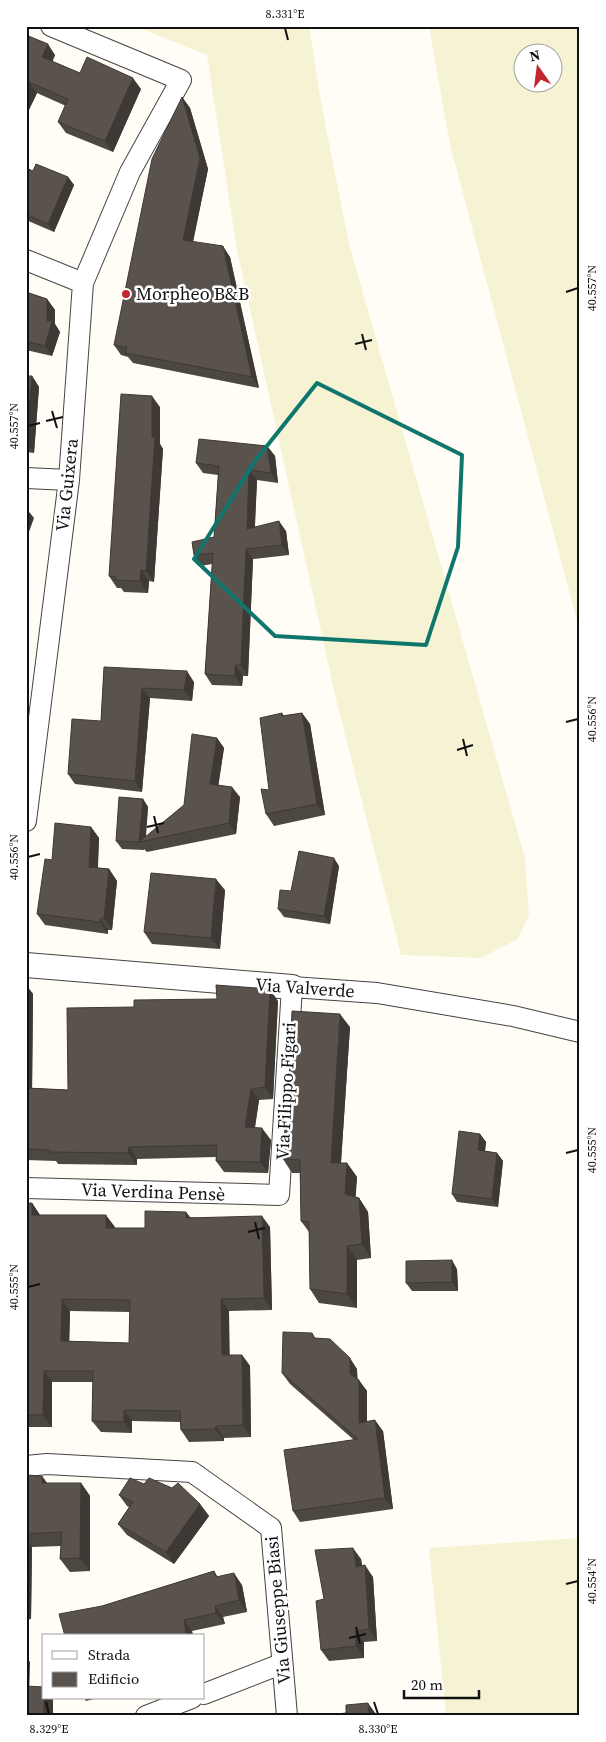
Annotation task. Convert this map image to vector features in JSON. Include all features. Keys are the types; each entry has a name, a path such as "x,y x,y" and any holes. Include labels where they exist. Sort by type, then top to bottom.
{"street":[{"name":"Via Guixera","path":"26,821 32,720 69,480 83,283 130,172 181,80 51,26"},
{"path":"26,260 83,283"},
{"path":"26,478 69,480"},
{"name":"Via Valverde","path":"26,965 377,993 513,1016 580,1032"},
{"name":"Via Filippo Figari","path":"279,1195 292,987"},
{"name":"Via Verdina Pensè","path":"26,1188 279,1195"},
{"name":"Via Giuseppe Biasi","path":"26,1466 47,1464 192,1472 271,1528 287,1716"},
{"path":"205,1694 282,1664"},
{"path":"146,1716 187,1700"}],"highlighted area":[{"path":"317,383 462,455 458,547 426,645 275,636 194,559 255,461"}],"shaded area":[{"path":"134,26 309,26 321,102 349,244 525,858 529,915 518,939 481,958 401,955 335,695 237,250 207,55"},
{"path":"429,26 580,26 580,632 450,145"},
{"path":"580,1538 580,1716 446,1716 429,1548"}],"building":[{"path":"26,35 48,44 42,57 80,73 87,57 133,78 105,141 58,122 68,99 29,82 26,88"},
{"path":"182,97 200,158 183,240 223,246 252,377 125,353 127,347 114,345 152,159"},
{"path":"36,164 68,177 48,224 26,214 26,168 33,171"},
{"path":"26,292 47,299 47,321 52,321 45,346 26,341"},
{"path":"26,376 32,376 26,442"},
{"path":"121,394 152,396 152,437 155,437 146,571 141,570 140,581 115,580 116,577 109,576"},
{"path":"199,439 267,446 271,473 249,470 247,529 279,521 282,545 246,549 241,665 235,665 235,676 205,674 213,553 194,555 192,542 214,537 219,466 196,463"},
{"path":"104,667 187,671 184,690 142,688 135,781 68,774 72,719 101,721"},
{"path":"282,713 282,716 302,713 317,804 266,814 261,789 269,790 260,718"},
{"path":"192,734 217,738 210,784 232,787 229,823 139,842 184,805"},
{"path":"119,797 143,799 139,842 116,841"},
{"path":"55,823 91,827 89,867 109,869 104,918 100,919 100,922 37,914 45,859 52,860"},
{"path":"299,851 334,858 324,916 278,909 280,890 291,891"},
{"path":"151,873 216,879 211,938 144,932"},
{"path":"216,985 270,989 265,1087 251,1089 245,1127 262,1128 260,1162 216,1161 217,1145 129,1147 128,1153 50,1152 50,1150 26,1149 26,1088 68,1090 67,1008 134,1007 134,1000 217,999"},
{"path":"292,1011 340,1014 331,1163 347,1163 345,1194 359,1198 362,1244 347,1246 347,1294 310,1289 309,1222 301,1221 300,1160 283,1159 285,1128 287,1128"},
{"path":"459,1131 480,1134 478,1150 497,1153 492,1199 452,1194"},
{"path":"26,1203 32,1203 32,1215 106,1215 106,1228 145,1228 145,1211 186,1212 186,1218 262,1216 264,1298 221,1299 222,1355 242,1355 243,1425 216,1426 215,1429 181,1430 180,1411 124,1410 124,1422 92,1421 93,1371 44,1371 43,1415 26,1415","holes":["62,1299 130,1300 129,1343 61,1341"]},
{"path":"452,1260 452,1282 406,1283 406,1261"},
{"path":"283,1332 312,1333 314,1338 330,1339 350,1358 350,1374 359,1380 359,1423 375,1420 385,1498 293,1511 284,1450 358,1439 282,1373"},
{"path":"26,1475 42,1476 42,1483 81,1483 80,1558 60,1559 62,1532 26,1534"},
{"path":"130,1478 144,1484 149,1478 172,1488 178,1483 200,1504 166,1552 118,1524 133,1502 119,1495"},
{"path":"353,1548 356,1567 365,1565 369,1629 356,1631 356,1646 321,1650 316,1601 324,1599 315,1550"},
{"path":"214,1571 216,1577 234,1573 239,1600 215,1606 216,1613 184,1620 186,1634 64,1634 59,1614 102,1606"},
{"path":"26,1686 42,1687 44,1716 26,1716"},
{"path":"368,1703 369,1716 329,1716 346,1713 346,1705"}],"place":[{"name":"Morpheo B&B","path":"126,294"}]}
